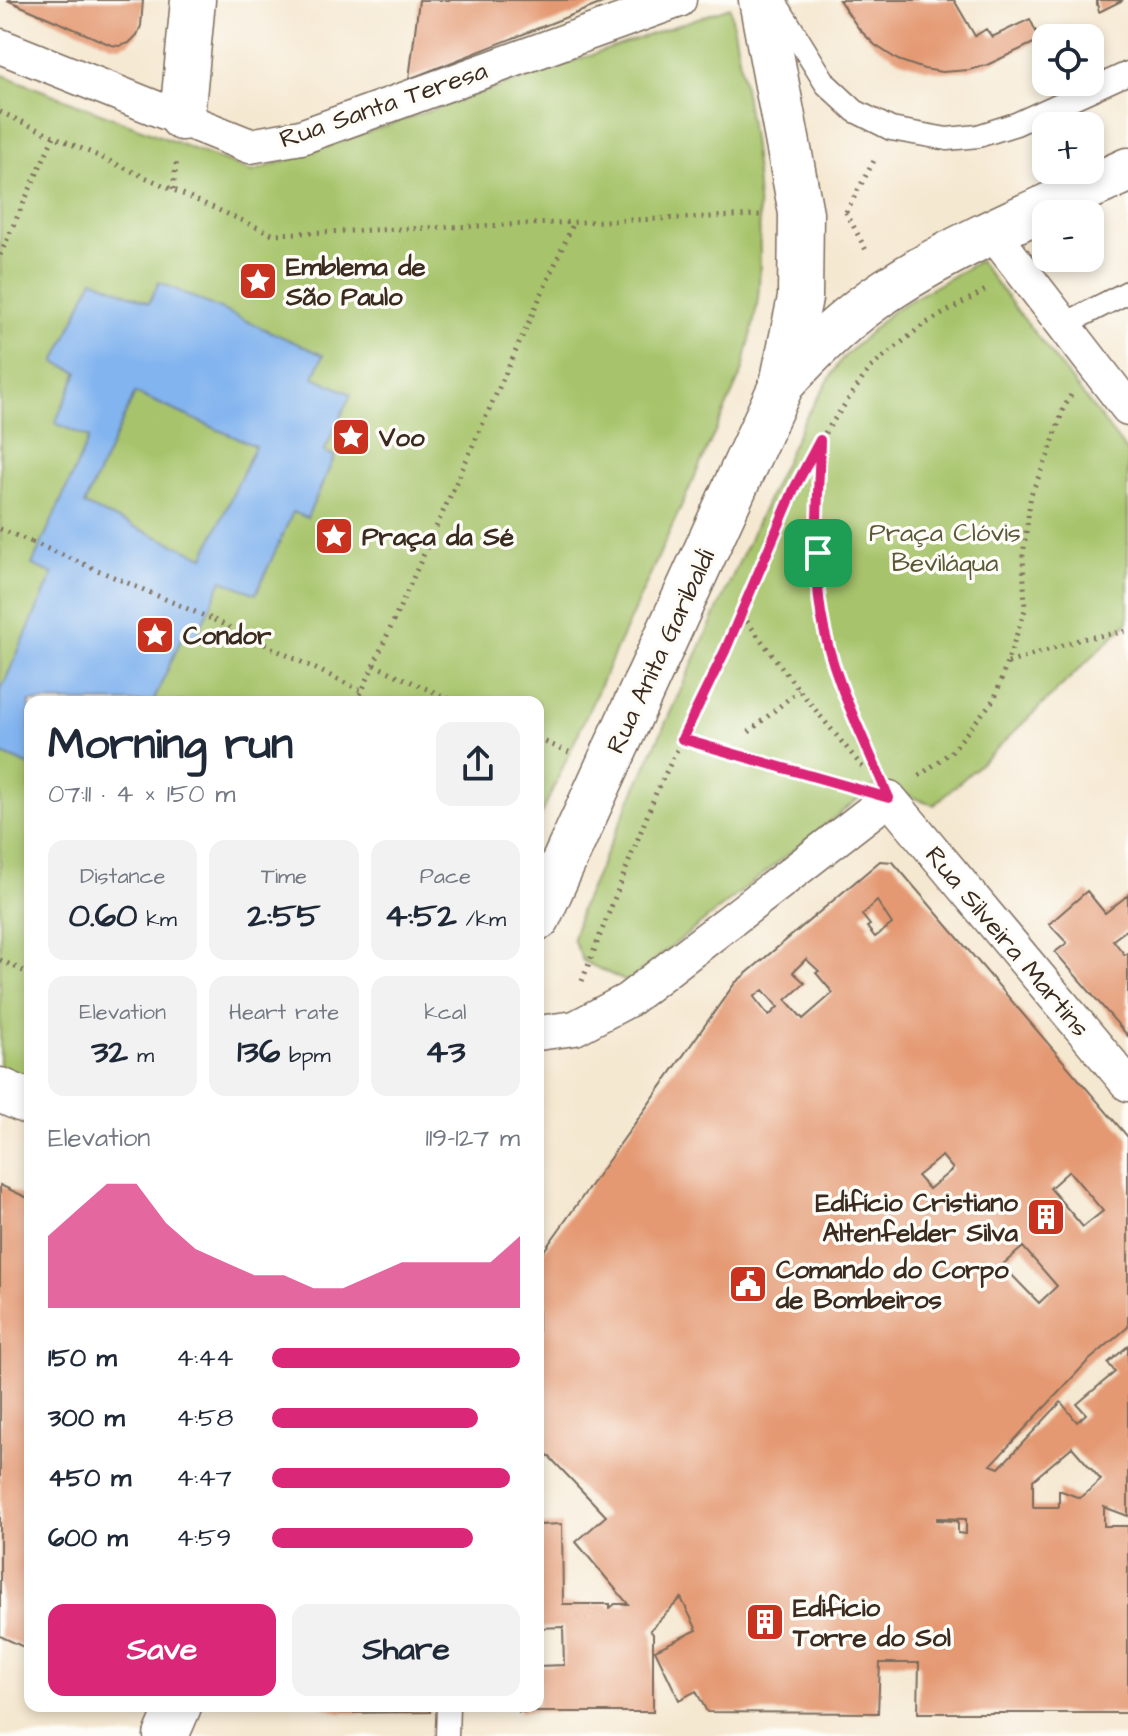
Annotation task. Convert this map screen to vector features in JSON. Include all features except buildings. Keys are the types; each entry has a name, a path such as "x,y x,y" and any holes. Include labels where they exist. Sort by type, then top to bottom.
{"main road":[{"path":"182,118 193,0"},
{"path":"761,0 801,213 800,298 782,384"},
{"path":"782,384 836,330 888,289 992,232 1128,170"},
{"name":"Rua Anita Garibaldi","path":"544,905 782,384"},
{"path":"0,1090 24,1100"},
{"path":"166,1736 176,1712"}],"street":[{"name":"Rua Santa Teresa","path":"0,46 250,146 301,137 679,0"},
{"path":"992,232 1128,408"},
{"path":"550,1032 575,1028 628,1000 889,798"},
{"name":"Rua Silveira Martins","path":"889,798 1128,1084"}],"lane":[{"path":"774,0 826,84 855,111 891,129 947,139 978,136 1016,124 1128,73"},
{"path":"1063,325 1128,292"},
{"path":"447,1736 448,1712"}],"path":[{"path":"0,112 272,234 759,215"},
{"path":"846,212 891,129"},
{"path":"0,255 54,136"},
{"path":"360,696 574,222"},
{"path":"550,1032 656,793 741,614 795,487 820,440 870,368 923,325 1021,270"},
{"path":"889,798 951,752 995,698 1025,610 1023,556 1031,494 1063,410 1091,360"},
{"path":"820,440 818,553 821,612 832,659 889,798"},
{"path":"0,529 214,620 362,691"},
{"path":"741,614 799,690 889,798"},
{"path":"1007,663 1081,639 1128,631"},
{"path":"374,665 443,696"},
{"path":"749,732 799,690"},
{"path":"682,739 889,798"},
{"path":"0,960 24,971"}],"green space":[{"name":"Praça da Sé","path":"730,7 748,111 759,215 758,297 743,370 544,809 544,696 24,696 24,1077 0,1066 0,74 252,172"},
{"name":"Praça Clóvis Beviláqua","path":"979,261 1128,453 1128,622 934,805 877,784 627,982 583,961 573,939 581,908 803,422 841,360 892,311"}],"water":[{"path":"93,279 149,303 159,282 323,355 314,377 351,394 324,452 335,456 307,518 293,512 256,594 222,580 196,638 184,633 156,696 24,696 24,763 0,753 0,692 53,574 32,565 89,438 55,423 78,372 55,362","holes":["135,393 255,446 204,557 84,505"]}],"place":[{"name":"Emblema de São Paulo","path":"258,281"},
{"name":"Voo","path":"351,437"},
{"name":"Praça da Sé","path":"334,536"},
{"name":"Condor","path":"155,635"},
{"name":"Edifício Cristiano Altenfelder Silva","path":"1046,1217"},
{"name":"Comando do Corpo de Bombeiros","path":"748,1284"},
{"name":"Edifício Torre do Sol","path":"765,1622"}],"route":[{"path":"820,440 818,553 821,612 832,659 889,798 682,739 725,651 795,487 820,440"}]}
